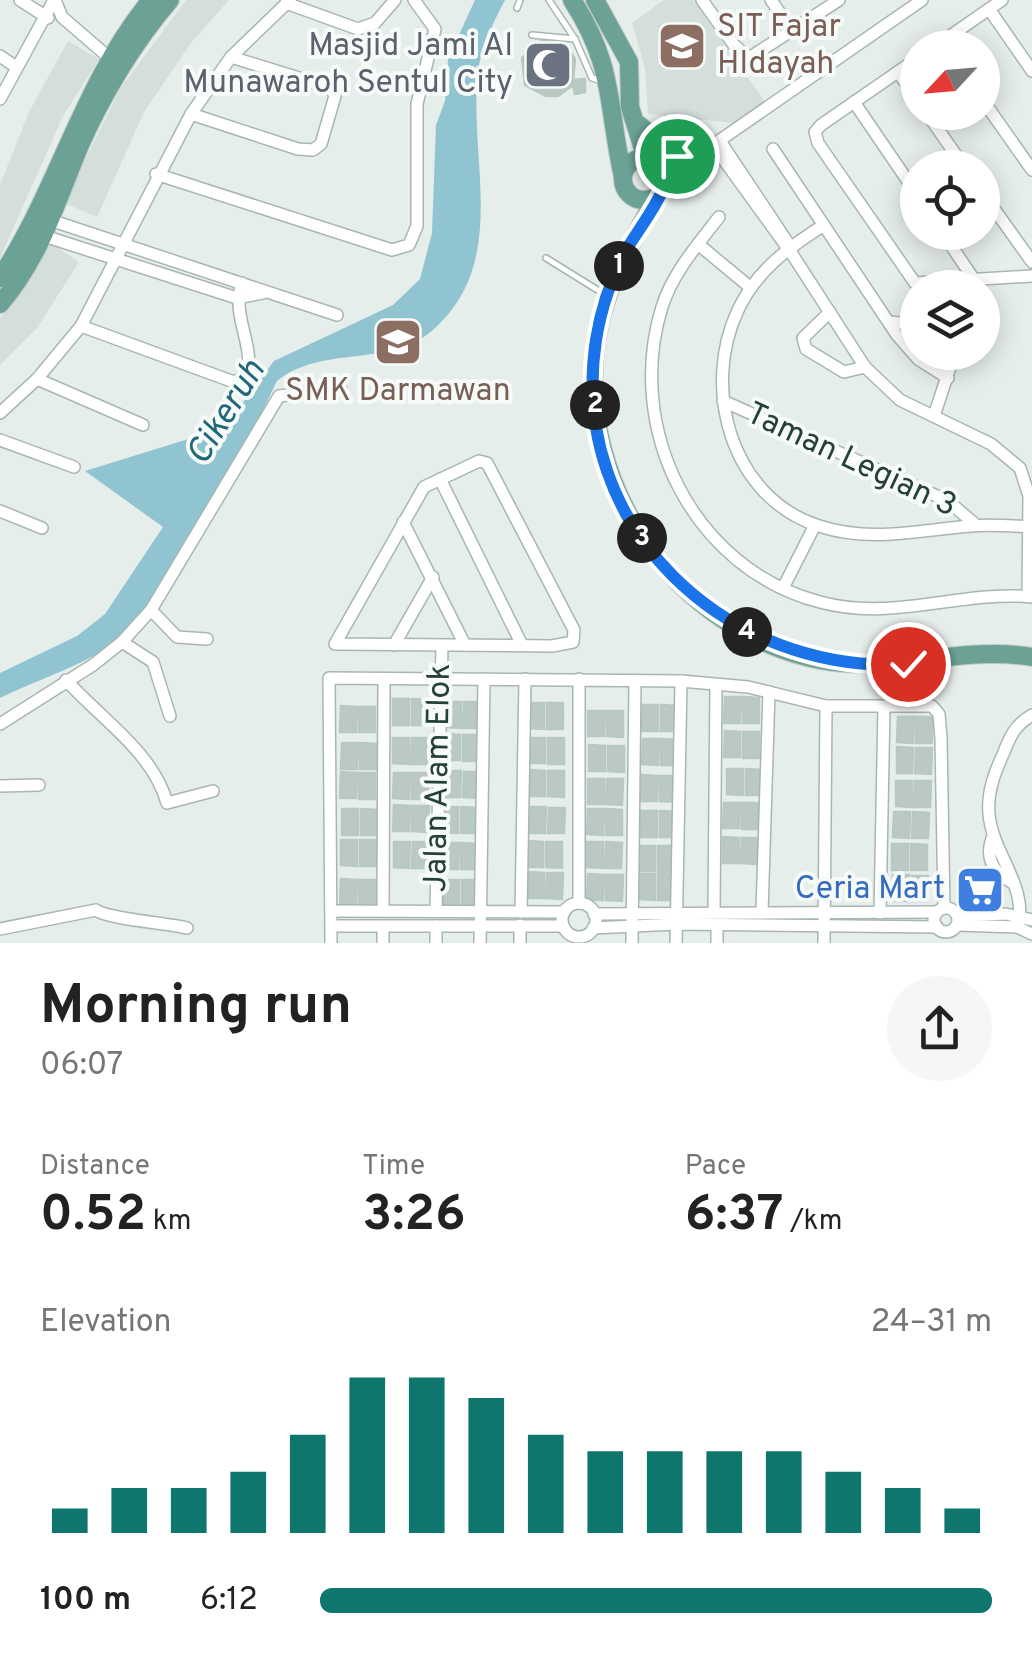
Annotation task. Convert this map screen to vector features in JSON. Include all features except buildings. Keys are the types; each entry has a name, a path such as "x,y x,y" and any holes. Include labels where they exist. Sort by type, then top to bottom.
{"main road":[{"path":"116,63 151,0"},
{"path":"0,304 42,226 86,98 170,0"},
{"path":"572,0 590,27 610,82 623,177 632,196 635,220 596,339 593,387 608,471 635,529 682,585 746,632 819,660 883,666 988,654 1032,657"},
{"path":"595,0 629,62 632,118 651,160 663,170 661,191 626,251"},
{"path":"632,118 677,156"},
{"path":"623,177 630,163 651,160"},
{"path":"632,196 648,200 661,191"},
{"path":"0,278 42,226"}],"street":[{"path":"20,0 42,18 62,17"},
{"path":"0,99 54,0"},
{"path":"54,0 62,17 116,63"},
{"path":"0,412 38,379 81,326 117,261 156,174 231,57 288,2 358,29 375,23 395,0"},
{"path":"156,174 392,250 409,244 417,226 416,104 435,29 414,0"},
{"path":"702,0 734,45 749,58 838,0"},
{"path":"771,0 793,32"},
{"path":"661,191 716,143 922,0"},
{"path":"960,30 1002,0"},
{"path":"989,8 1032,71"},
{"path":"0,56 16,67"},
{"path":"191,114 298,148 318,148 336,96 331,88 231,57"},
{"path":"900,75 898,72 815,132 818,143 906,270"},
{"path":"854,102 900,170"},
{"path":"1000,125 1032,170"},
{"path":"716,143 866,367 900,400 1010,456 1026,482 1031,527 1030,596 877,610 820,602 783,588 742,562 703,526 671,472 652,418 649,369 662,308 698,244 719,217"},
{"path":"773,148 918,359 948,378"},
{"path":"651,160 698,157"},
{"path":"1000,217 1032,262"},
{"path":"824,225 790,249 751,288 726,344 720,377 733,444 759,486 774,501 816,525 882,536 976,525 1031,527"},
{"path":"42,226 126,242 263,293 337,315"},
{"path":"42,226 117,261 236,298 263,293"},
{"path":"698,244 751,288"},
{"path":"1000,279 1032,276"},
{"path":"81,326 234,382 245,377 250,364 236,298 242,282"},
{"path":"830,312 803,338 806,348 844,372 866,367"},
{"path":"890,322 900,323"},
{"path":"934,416 950,370"},
{"path":"38,379 143,426"},
{"path":"0,724 122,642 151,610 274,402 286,393 341,389"},
{"name":"Taman Legian 3","path":"723,400 948,501 976,525"},
{"path":"0,440 74,467"},
{"path":"479,460 487,463 575,633 568,646 334,644 424,487 440,479 479,460"},
{"path":"440,479 522,645"},
{"path":"0,511 42,528"},
{"path":"403,522 465,645"},
{"path":"783,588 816,525"},
{"path":"394,645 433,576"},
{"path":"151,610 176,637 208,639"},
{"path":"122,642 153,662 170,716"},
{"name":"Jalan Alam Elok","path":"436,910 442,646"},
{"path":"330,943 333,926 329,678 681,681 769,692 826,706 924,705 938,714 942,934"},
{"path":"480,943 484,678"},
{"path":"520,943 524,679"},
{"path":"66,680 134,747 162,782 167,804 212,790"},
{"path":"384,680 384,910"},
{"path":"332,911 480,910 521,918 563,919 579,903 580,680"},
{"path":"632,943 635,681"},
{"path":"676,943 681,681"},
{"path":"714,910 716,685"},
{"path":"762,912 769,692"},
{"path":"824,943 826,706"},
{"path":"880,913 884,707"},
{"path":"1032,715 1011,735 994,774 988,804 992,836 1013,883 1023,921 1032,934"},
{"path":"0,786 39,785"},
{"path":"579,903 594,914 633,912 717,926 880,928 942,934 957,920"},
{"path":"0,929 96,910 105,917 143,918 187,928"},
{"path":"563,919 577,940 593,928 632,926 714,910 824,914 941,910 957,920 1023,921"},
{"path":"593,928 594,914"},
{"path":"333,926 436,926 521,918"},
{"path":"436,926 436,943"},
{"path":"716,943 717,926"},
{"path":"383,927 383,943"},
{"path":"768,928 768,943"},
{"path":"880,928 880,943"}],"lane":[{"path":"549,0 575,39 592,78 610,82"},
{"path":"532,35 575,39"},
{"path":"546,258 607,296"}],"shaded area":[{"path":"186,0 229,0 191,43 144,112 97,217 64,203 120,89"},
{"name":"SIT Fajar HIdayah","path":"664,0 694,0 765,102 733,123 648,114 645,68 632,23"},
{"path":"68,41 99,59 63,116 0,258 0,185 29,112"},
{"path":"51,243 79,262 37,328 0,365 0,319"}],"water":[{"path":"475,0 505,0 485,44 478,72 479,241 472,272 457,302 434,329 417,341 397,349 315,363 277,381 210,517 168,587 146,615 124,637 96,655 0,698 0,673 77,636 105,614 163,527 85,471 224,428 274,361 393,305 420,279 432,233 436,125 445,101 448,59"}],"place":[{"name":"SIT Fajar HIdayah","path":"682,46"},
{"name":"Masjid Jami Al Munawaroh Sentul City","path":"548,65"},
{"name":"SMK Darmawan","path":"398,342"},
{"name":"Ceria Mart","path":"980,890"}],"route":[{"path":"677,156 656,161 665,175 664,186 616,271 596,339 593,387 597,429 619,500 635,529 682,585 746,632 819,660 883,666 908,664"}],"water label":[{"name":"Cikeruh","path":"227,413"}]}
